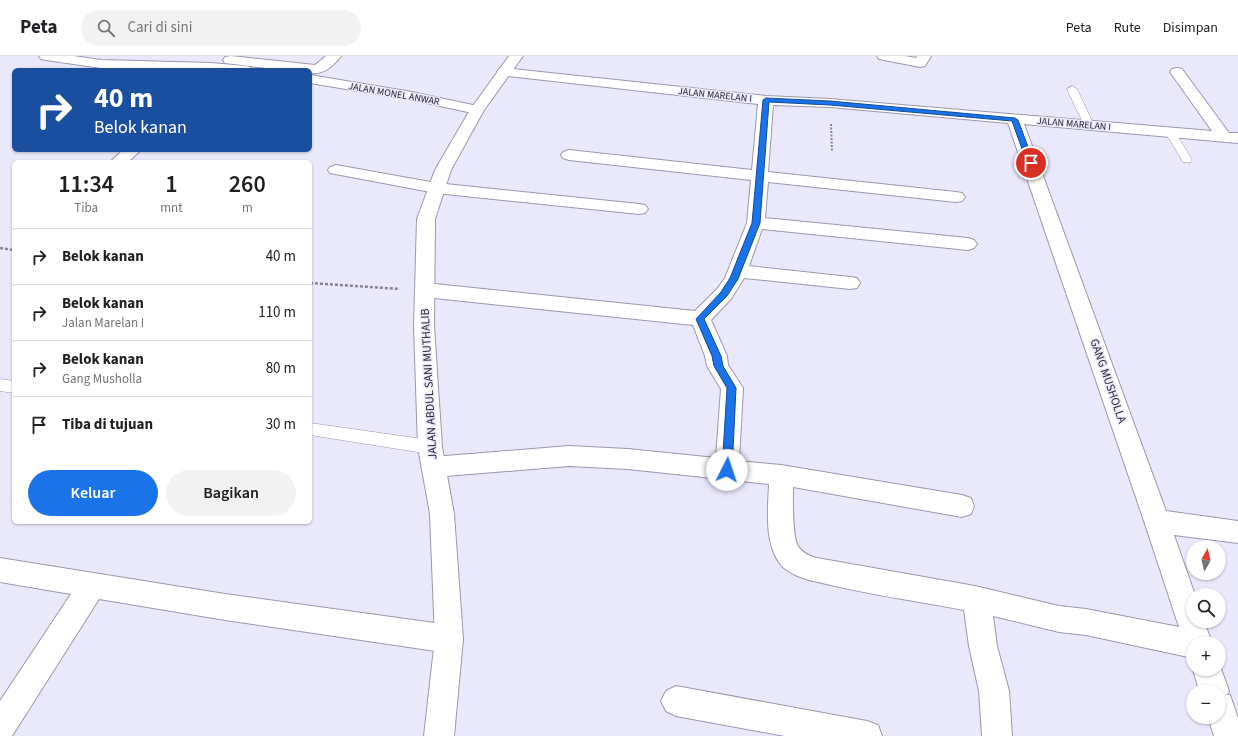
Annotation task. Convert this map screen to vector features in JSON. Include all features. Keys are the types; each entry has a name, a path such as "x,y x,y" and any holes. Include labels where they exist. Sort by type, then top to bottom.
{"street":[{"path":"46,56 101,64 203,68"},
{"path":"206,56 302,68"},
{"path":"312,69 318,70 334,56"},
{"path":"884,56 920,63 924,56"},
{"name":"JALAN MARELAN I","path":"510,64 766,100 830,103 1015,120 1231,137"},
{"name":"JALAN ABDUL SANI MUTHALIB","path":"439,736 449,639 442,514 432,457 424,326 426,219 443,170 477,110 510,64"},
{"path":"1177,72 1231,137"},
{"name":"JALAN MONEL ANWAR","path":"312,79 412,96 477,110"},
{"path":"700,319 724,294 738,271 740,261 756,223 766,100"},
{"name":"GANG MUSHOLLA","path":"1015,120 1157,521 1196,636"},
{"path":"120,160 130,152"},
{"path":"569,155 956,197"},
{"path":"336,170 436,188 639,209"},
{"path":"756,223 968,244"},
{"path":"738,271 850,283"},
{"path":"425,290 700,319"},
{"path":"700,319 716,356 718,366 732,388 727,470"},
{"path":"432,457 569,456 628,459 781,475 962,506"},
{"path":"781,475 781,507 784,544 789,556 801,564 817,570 975,599 1059,619 1086,622 1186,643"},
{"path":"1157,521 1238,532"},
{"path":"0,570 92,586 449,639"},
{"path":"0,728 92,586"},
{"path":"975,599 979,614 983,646 994,691 997,736"},
{"path":"676,701 866,736"},
{"path":"1225,724 1229,736"}],"lane":[{"path":"1072,89 1089,125"},
{"path":"1170,132 1187,160"},
{"path":"0,385 12,387"},
{"path":"312,429 432,457"}],"path":[{"path":"830,103 832,152"},
{"path":"0,248 12,250"},
{"path":"312,283 338,286 425,290"}],"route":[{"path":"727,470 732,388 718,366 716,356 700,319 724,294 734,279 756,223 766,100 830,103 1015,120 1031,163"}]}
